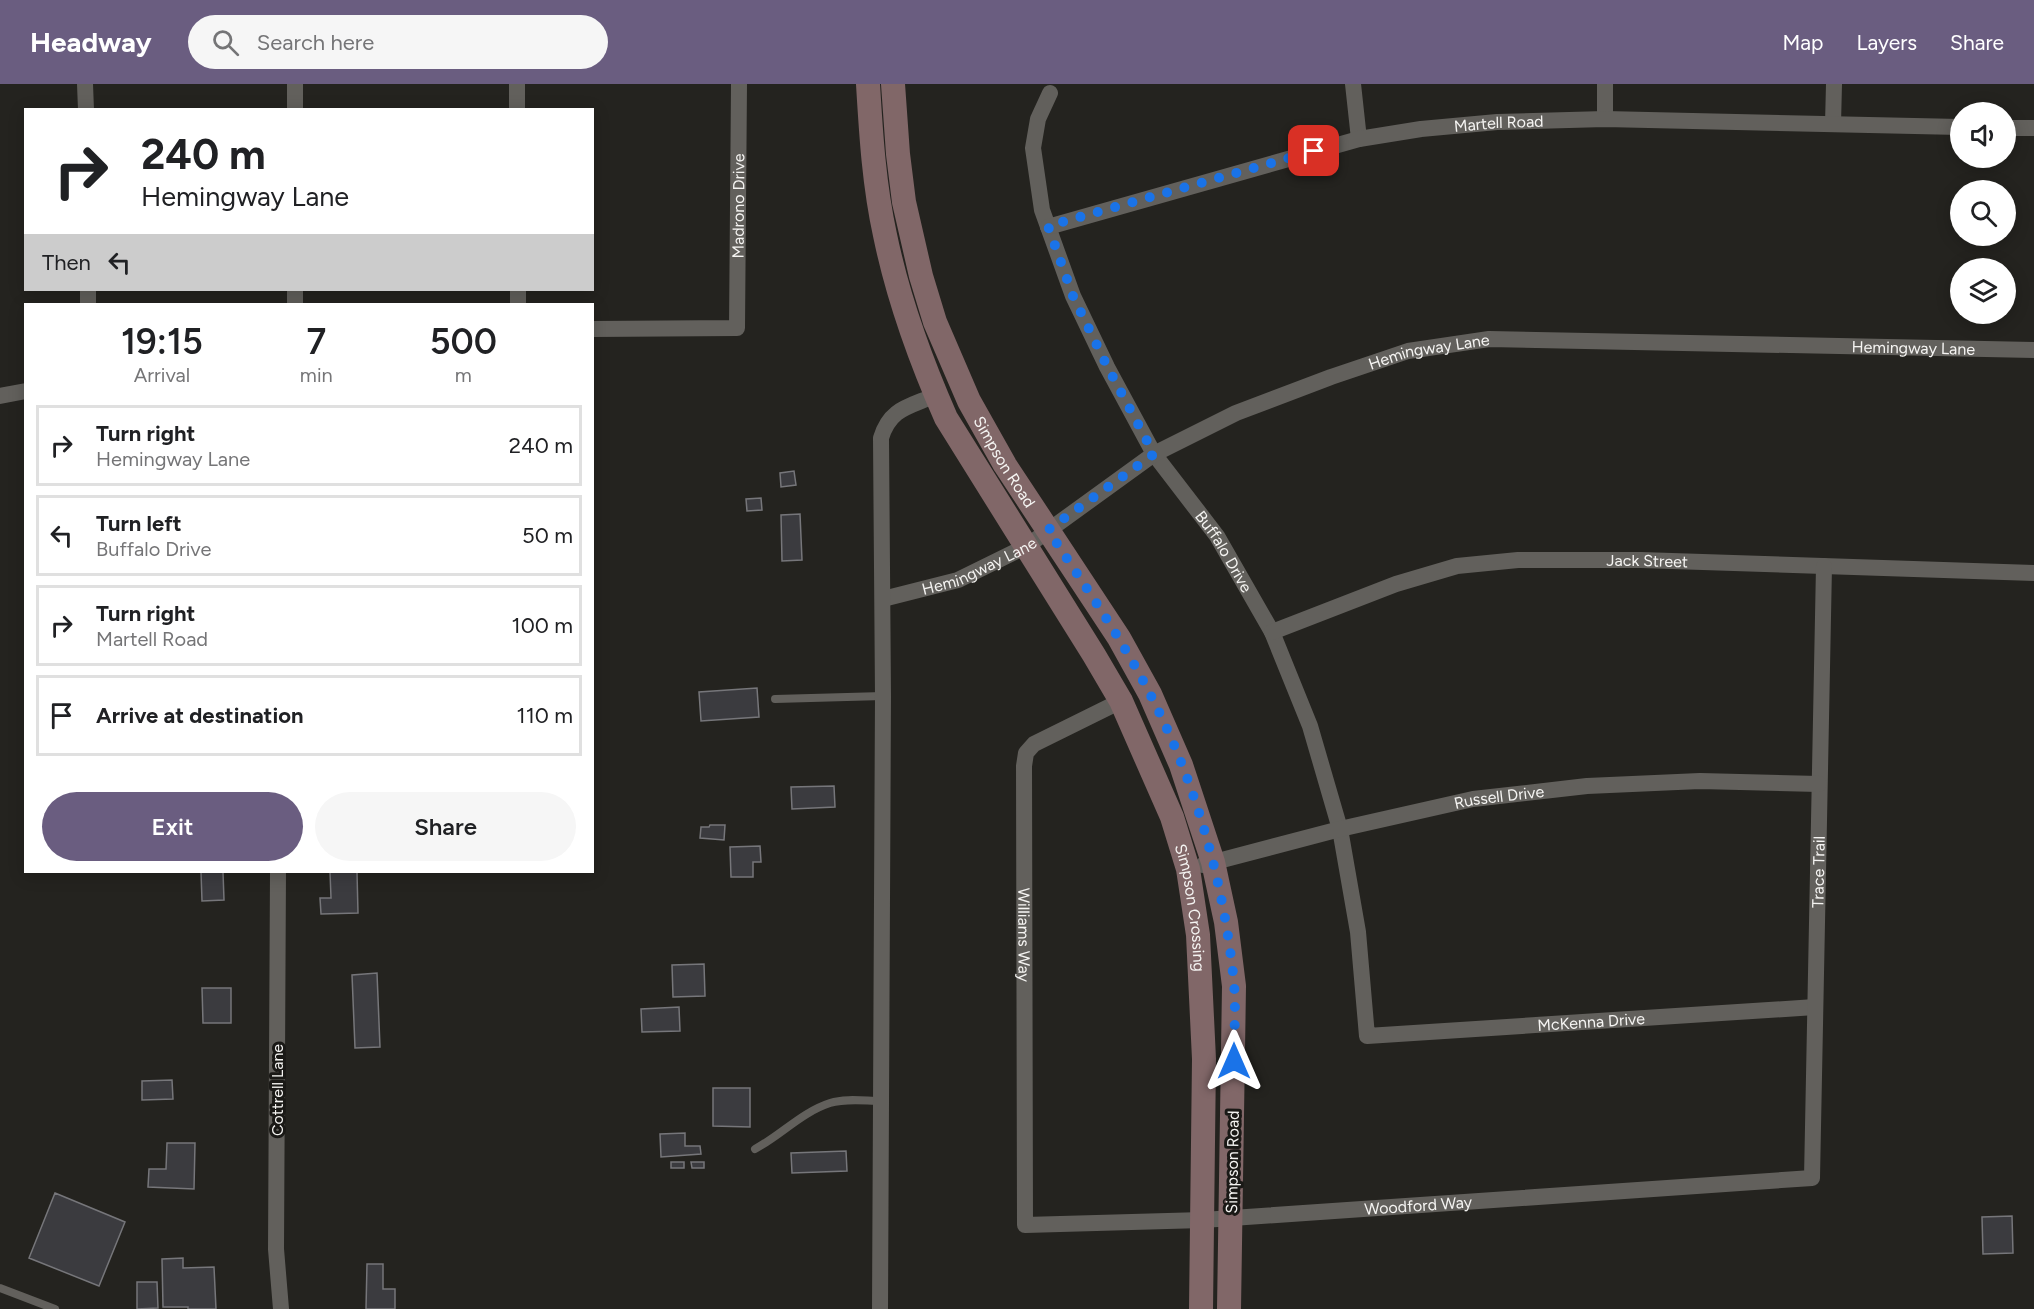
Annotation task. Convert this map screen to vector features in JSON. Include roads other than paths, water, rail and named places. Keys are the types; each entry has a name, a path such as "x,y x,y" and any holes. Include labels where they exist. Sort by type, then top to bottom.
{"street":[{"path":"85,84 86,108"},
{"path":"295,84 295,108"},
{"path":"517,84 517,108"},
{"name":"Madrono Drive","path":"594,329 737,328 739,84"},
{"name":"Simpson Road","path":"868,84 873,155 885,234 901,297 946,418 1027,546"},
{"name":"Simpson Road","path":"893,84 904,202 921,276 935,322 969,401 1005,465 1119,638 1150,694 1181,765 1213,862 1226,922 1234,986 1229,1309"},
{"path":"1353,84 1359,139"},
{"path":"1605,84 1605,119"},
{"path":"1833,124 1834,84"},
{"name":"Buffalo Drive","path":"1050,93 1038,119 1033,147 1042,210 1073,296 1107,366 1154,454 1217,536 1272,632 1310,726 1340,829 1358,932 1368,1036"},
{"name":"Martell Road","path":"1048,226 1359,139 1422,129 1497,122 1605,119 1950,127"},
{"path":"2016,128 2034,128"},
{"name":"Hemingway Lane","path":"883,599 958,580 1027,546 1154,454 1236,413 1331,376 1408,351 1489,339 2034,350"},
{"path":"0,396 24,391"},
{"path":"880,1309 884,696 881,438 885,425 895,413 936,395"},
{"name":"Simpson Crossing","path":"1027,546 1121,701 1172,817 1188,869 1198,935 1204,1059 1201,1309"},
{"name":"Jack Street","path":"1272,632 1396,584 1457,566 1518,560 1641,560 2034,573"},
{"name":"Trace Trail","path":"1812,1178 1824,566"},
{"name":"Williams Way","path":"1025,1225 1024,766 1026,753 1034,744 1121,701"},
{"name":"Russell Drive","path":"1188,869 1340,829 1473,799 1587,786 1700,781 1819,784"},
{"name":"Cottrell Lane","path":"278,873 276,1249 281,1309"},
{"name":"McKenna Drive","path":"1368,1036 1815,1007"},
{"name":"Woodford Way","path":"1025,1225 1203,1220 1812,1178"}],"lane":[{"path":"774,699 884,696"},
{"path":"755,1149 812,1111 831,1103 855,1100 881,1101"},
{"path":"0,1288 55,1309"}]}
